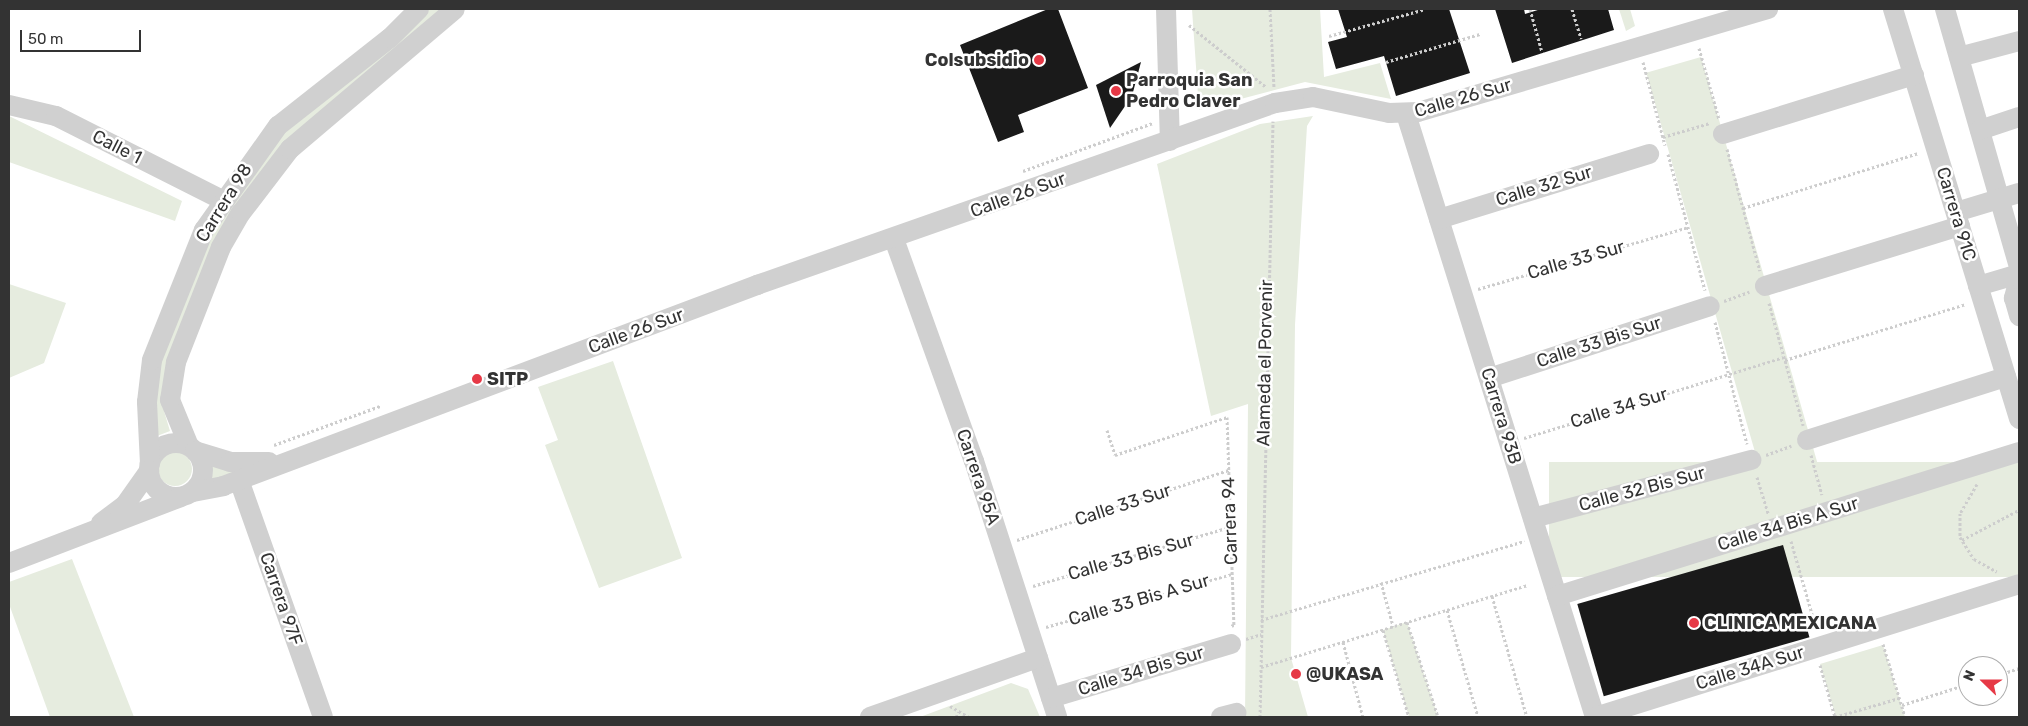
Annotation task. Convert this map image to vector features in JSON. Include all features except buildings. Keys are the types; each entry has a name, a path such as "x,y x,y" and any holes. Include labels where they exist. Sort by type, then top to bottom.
{"street":[{"name":"Carrera 98","path":"149,467 147,402 152,360 179,283 222,200 288,116 390,38 419,9"},
{"name":"Carrera 98","path":"192,448 170,400 176,362 213,265 241,213 290,149 455,9"},
{"path":"1166,9 1170,141"},
{"name":"Calle 26 Sur","path":"9,563 187,495 239,480 281,461 1170,141 1274,98 1313,97 1406,114 1496,81 1768,9"},
{"name":"Carrera 91C","path":"1893,9 2019,419"},
{"path":"1945,9 2019,267"},
{"path":"1959,57 2019,41"},
{"path":"1721,127 1914,76"},
{"name":"Calle 1","path":"9,105 56,116 222,200"},
{"name":"Carrera 93B","path":"1406,114 1595,717"},
{"path":"1980,130 2019,117"},
{"name":"Calle 32 Sur","path":"1439,219 1649,154"},
{"path":"1765,286 1958,219 2000,199 2019,193"},
{"name":"Carrera 95A","path":"894,239 955,389 986,472 1038,658 1054,708"},
{"path":"1980,292 2019,274"},
{"path":"2019,279 2014,298 2019,316"},
{"name":"Calle 33 Bis Sur","path":"1489,378 1710,306"},
{"path":"1807,440 2006,377"},
{"path":"165,445 192,448 204,472 187,495 156,488 149,467 165,445"},
{"name":"Calle 26 Sur","path":"192,448 230,462 281,461"},
{"name":"Calle 34 Bis A Sur","path":"1557,596 2019,452"},
{"name":"Calle 32 Bis Sur","path":"1533,518 1751,460"},
{"name":"Calle 26 Sur","path":"87,533 125,505 149,467"},
{"name":"Carrera 97F","path":"239,480 323,717"},
{"name":"Calle 34A Sur","path":"1595,717 1879,628 2013,579"},
{"name":"Calle 34 Bis Sur","path":"1054,708 1232,634"},
{"path":"870,717 1038,658"}],"path":[{"name":"Alameda el Porvenir","path":"1260,717 1274,98 1270,9"},
{"path":"1328,36 1425,9"},
{"path":"1530,9 1542,52"},
{"path":"1572,9 1581,39"},
{"path":"1190,25 1274,98"},
{"path":"1386,62 1480,34"},
{"path":"1663,137 1721,127"},
{"path":"1743,208 1936,148"},
{"name":"Calle 33 Sur","path":"1462,294 1689,227"},
{"path":"1710,306 1765,286"},
{"name":"Calle 34 Sur","path":"1509,442 1784,358 1980,292"},
{"name":"Carrera 94","path":"1106,430 1115,455 1227,417 1232,634"},
{"path":"1751,460 1807,440"},
{"name":"Calle 33 Sur","path":"1017,540 1229,470"},
{"path":"1986,478 1962,504 1958,521 1962,540 1981,564 2013,579"},
{"path":"1962,540 2019,510"},
{"path":"1786,525 1835,717 1900,698"},
{"name":"Calle 33 Bis Sur","path":"1032,586 1230,527"},
{"path":"1261,620 1380,582 1539,537"},
{"name":"Calle 33 Bis A Sur","path":"1045,627 1232,574"},
{"path":"1380,582 1393,626"},
{"path":"1261,667 1527,585"},
{"path":"1492,596 1527,717"},
{"path":"1447,610 1478,717"},
{"path":"1407,622 1438,717"},
{"path":"1879,628 1905,717"},
{"path":"1383,630 1410,717"},
{"path":"1343,642 1363,717"},
{"path":"1902,705 1958,687"},
{"path":"944,702 969,717"},
{"path":"956,717 960,712"}],"shaded area":[{"path":"425,9 443,9 346,89 210,251 177,334 164,385 164,411 170,431 157,436 154,406 162,349 196,258 277,140"},
{"path":"1192,9 1320,9 1324,77 1380,63 1391,99 1305,82 1199,110"},
{"path":"1619,9 1630,9 1635,26 1626,31"},
{"path":"1701,57 1829,503 1774,519 1646,73"},
{"path":"9,116 182,201 175,221 9,162"},
{"path":"1313,116 1307,126 1295,325 1291,658 1308,717 1245,717 1248,404 1211,416 1157,164 1260,124"},
{"path":"9,284 66,303 44,363 9,378"},
{"path":"613,361 682,558 599,588 545,445 558,440 538,387"},
{"path":"175,452 182,453 187,457 191,462 191,476 187,481 182,485 175,486 168,485 163,481 159,476 158,469 159,462 163,457 168,453"},
{"path":"208,461 240,471 207,484"},
{"path":"1549,462 2019,462 2019,577 1549,577"},
{"path":"72,559 134,717 50,717 9,604 9,582"},
{"path":"1407,622 1438,717 1409,717 1383,630"},
{"path":"1883,645 1905,717 1836,717 1820,664"},
{"path":"1011,683 1028,689 1040,717 920,717"}],"place":[{"name":"Colsubsidio","path":"1039,60"},
{"name":"Parroquia San Pedro Claver","path":"1116,91"},
{"name":"SITP","path":"477,379"},
{"name":"CLINICA MEXICANA","path":"1694,623"},
{"name":"@UKASA","path":"1296,674"}]}
